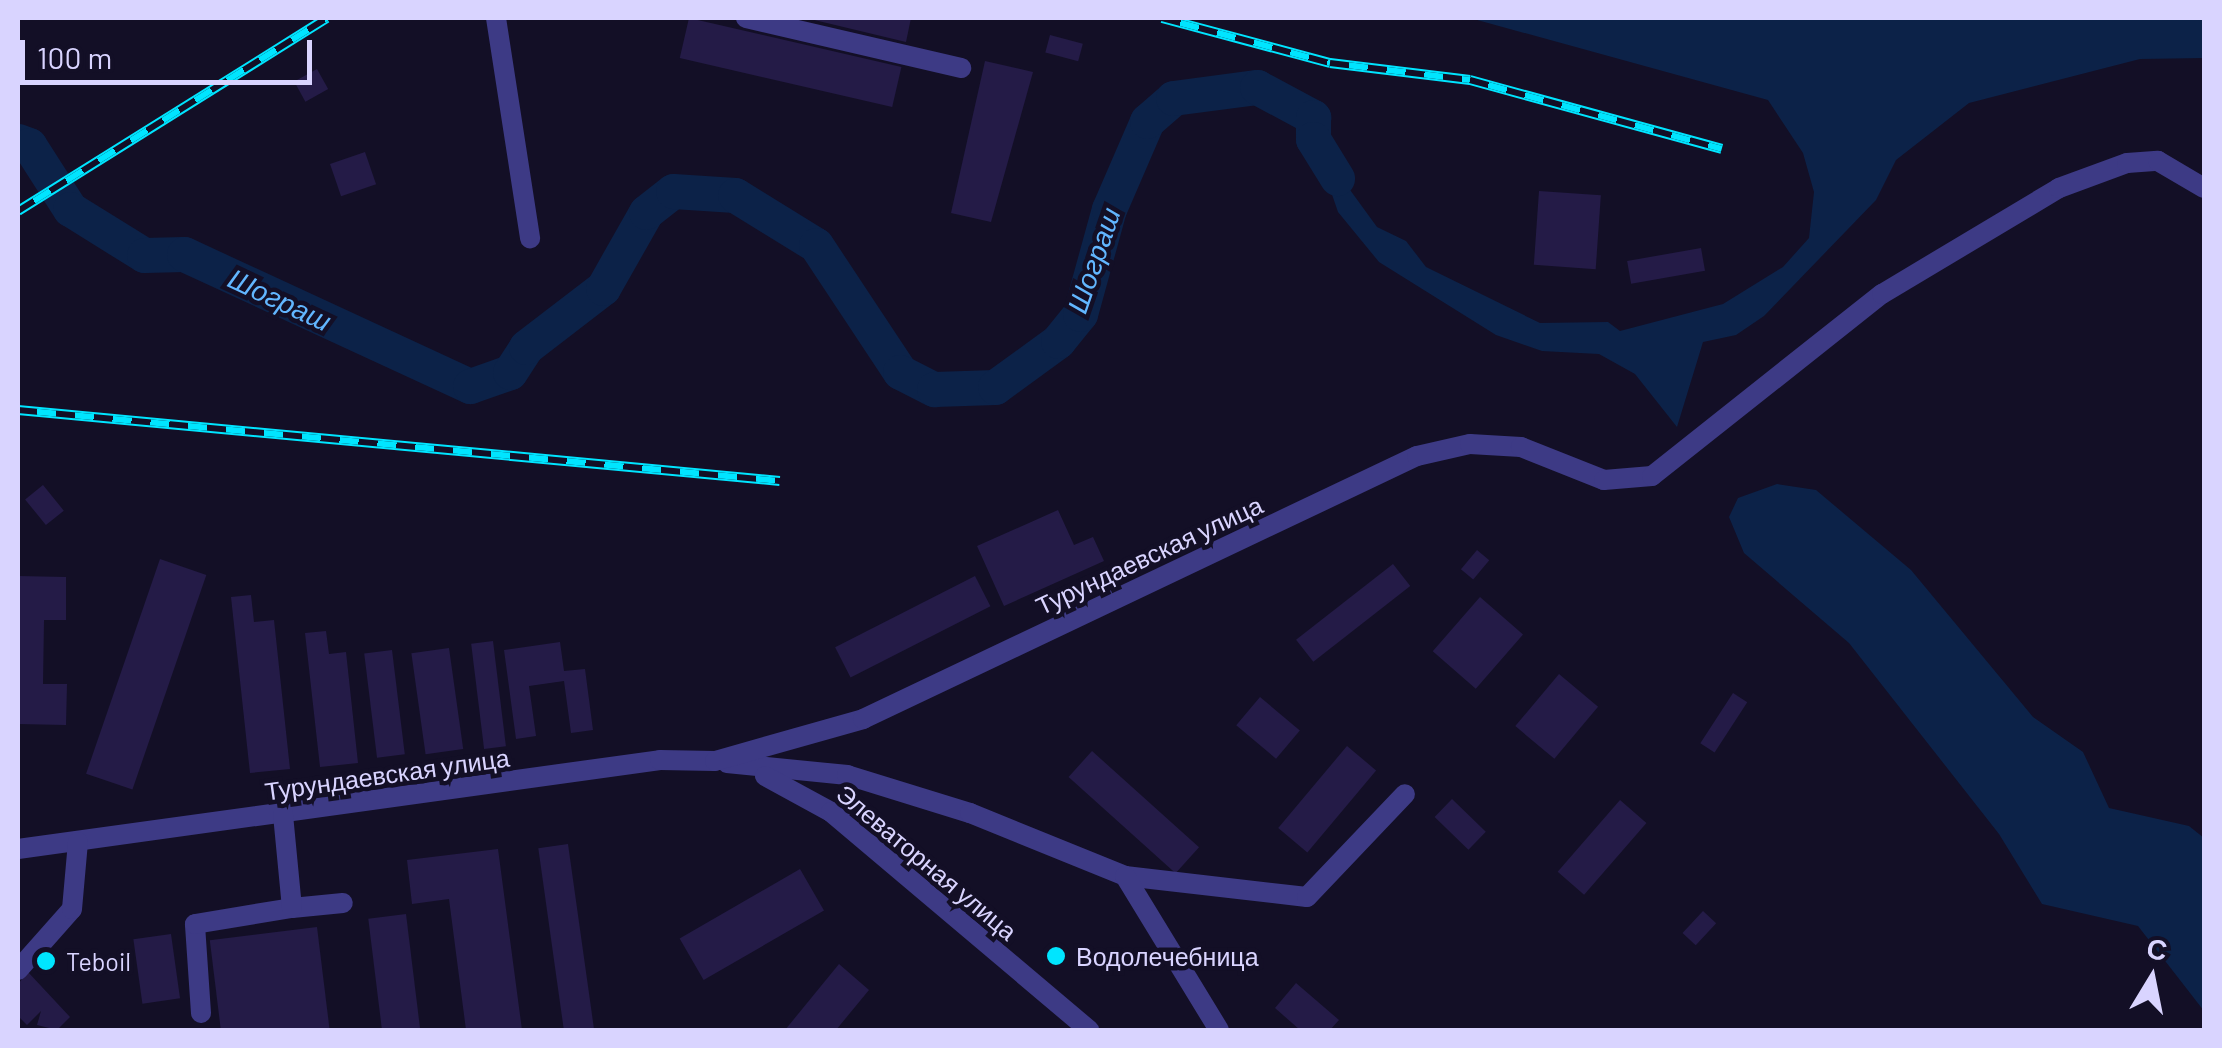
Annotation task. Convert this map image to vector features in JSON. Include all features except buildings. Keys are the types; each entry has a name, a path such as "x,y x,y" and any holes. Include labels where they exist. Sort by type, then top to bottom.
{"street":[{"path":"496,18 530,238"},
{"path":"746,18 962,68"},
{"name":"Турундаевская улица","path":"18,849 660,760 715,761 863,718 1417,456 1470,444 1521,447 1604,480 1652,476 1882,294 2059,188 2127,163 2158,161 2204,188"},
{"path":"715,761 847,775 970,812 1126,876 1307,897 1404,794"},
{"name":"Элеваторная улица","path":"715,761 786,782 831,812 1089,1030"},
{"path":"283,814 292,908"},
{"path":"18,970 72,909 78,842"},
{"path":"1126,876 1219,1030"},
{"path":"202,1013 196,924 344,904"}],"water":[{"path":"1470,18 2204,18 2204,58 2140,59 1969,103 1896,160 1876,200 1764,316 1736,335 1703,342 1677,427 1635,374 1599,354 1542,351 1496,335 1379,262 1338,212 1313,139 1377,227 1406,241 1426,267 1540,323 1608,322 1620,331 1723,304 1783,267 1809,238 1814,192 1803,153 1768,100"},
{"path":"1777,484 1816,490 1911,570 2033,717 2083,752 2109,808 2189,826 2204,838 2204,1011 2138,926 2042,904 1999,834 1849,643 1744,553 1729,517 1738,498"}],"waterway":[{"name":"Шограш","path":"18,141 29,145 70,209 144,255 184,254 470,386 510,372 526,347 603,288 646,212 673,191 735,195 816,245 900,372 934,389 995,387 1058,341 1080,314 1109,209 1147,121 1173,98 1257,87 1313,117 1313,139 1337,178"}],"railway":[{"path":"18,211 327,18"},
{"path":"1162,18 1330,63 1470,80 1722,149"},
{"path":"18,410 780,481"}],"place":[{"name":"Водолечебница","path":"1056,956"},
{"name":"Teboil","path":"46,961"}]}
